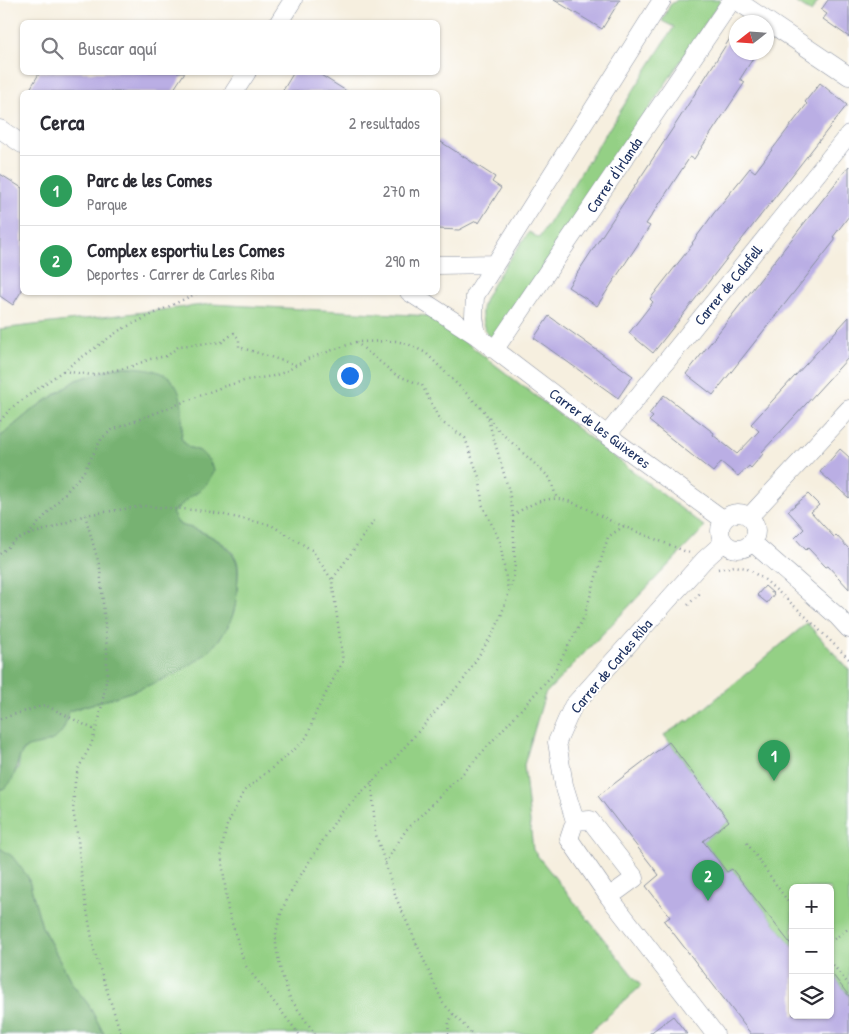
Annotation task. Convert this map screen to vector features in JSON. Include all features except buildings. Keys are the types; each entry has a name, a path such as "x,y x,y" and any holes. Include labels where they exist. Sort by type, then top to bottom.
{"street":[{"path":"280,20 293,0"},
{"path":"477,336 474,316 475,296 662,0"},
{"path":"734,0 849,76"},
{"name":"Carrer d'Irlanda","path":"495,349 734,0"},
{"path":"235,90 245,75"},
{"path":"0,129 20,143"},
{"name":"Carrer de Calafell","path":"607,435 849,134"},
{"path":"440,265 495,264"},
{"name":"Carrer de les Guixeres","path":"414,295 495,349 607,435 724,520"},
{"path":"749,517 849,409"},
{"path":"734,513 741,513 749,517 756,530 752,542 745,547 736,549 728,546 724,542 720,530 724,520 734,513"},
{"name":"Carrer de Carles Riba","path":"715,1034 609,897 569,839 575,821 564,785 557,742 573,706 708,567 724,542"},
{"path":"752,542 845,617"},
{"path":"575,821 590,820 635,878 609,897"}],"path":[{"path":"0,421 11,408 120,330 193,295"},
{"path":"63,371 92,375 130,367 150,358 167,356 179,346 222,342 234,333 239,339 239,347 296,365"},
{"path":"28,535 83,473 102,438 112,430 222,387 285,372 307,359 356,342 396,341 408,344 426,353 486,413 495,427 550,478 557,498"},
{"path":"356,342 396,375 422,385 440,421 465,438 480,480 482,504 500,542 508,591"},
{"path":"315,1034 290,998 281,972 276,946 278,920 283,908 295,884 339,815 390,764 464,679 495,630 513,579 515,565 513,516 508,490 486,413"},
{"path":"513,516 522,509 557,498 580,505 708,567 735,566 746,568 765,580 849,659"},
{"path":"0,554 16,540 85,515 144,506 206,511 270,525 312,550 332,580 343,661 316,712 307,737 244,790 227,825 220,852 228,910 245,965 299,1034"},
{"path":"85,515 100,568 102,609 107,649 107,676 91,745 78,769 73,810 82,882 94,950 121,1034"},
{"path":"332,580 374,521"},
{"path":"385,863 406,830 467,769 553,674 584,617 608,537 624,526"},
{"path":"688,605 699,594 700,587"},
{"path":"0,719 46,706 95,730"},
{"path":"372,781 375,832 397,900 442,1003 472,1034"},
{"path":"747,843 789,903"},
{"path":"834,939 849,928"},
{"path":"834,966 849,985"},
{"path":"448,1034 449,1022 453,1014"}],"green space":[{"path":"677,0 721,0 495,341 486,332 482,319 482,310 488,293 529,232 539,238 674,27 662,21 670,5"},
{"path":"792,0 819,0 811,12"},
{"path":"211,304 432,316 705,527 545,694 524,765 533,850 641,986 588,1034 104,1034 88,1004 73,985 42,927 28,877 0,848 0,790 3,789 18,768 20,756 27,747 66,723 69,711 148,685 174,674 198,659 218,641 231,619 237,592 238,565 230,550 218,540 205,533 179,524 172,513 200,491 214,470 208,459 200,451 188,447 181,438 183,425 133,367 119,367 77,380 32,410 0,437 0,329"},
{"path":"119,367 153,370 165,375 173,382 179,392 182,404 181,438 188,447 200,451 208,459 214,470 208,482 200,491 172,513 179,524 216,540 231,552 235,558 238,570 237,592 231,619 218,642 198,660 174,674 148,686 69,711 60,734 51,741 26,748 19,758 11,782 0,790 0,437 32,410 77,380"},
{"path":"807,623 849,670 849,996 834,976 834,884 789,884 789,942 732,869 727,872 703,841 729,821 664,735 687,720 688,722"},
{"path":"0,848 12,856 28,877 42,927 73,985 88,1004 104,1034 0,1034"}],"place":[{"name":"Parc de les Comes","path":"774,781"},
{"name":"Complex esportiu Les Comes","path":"708,901"}]}
